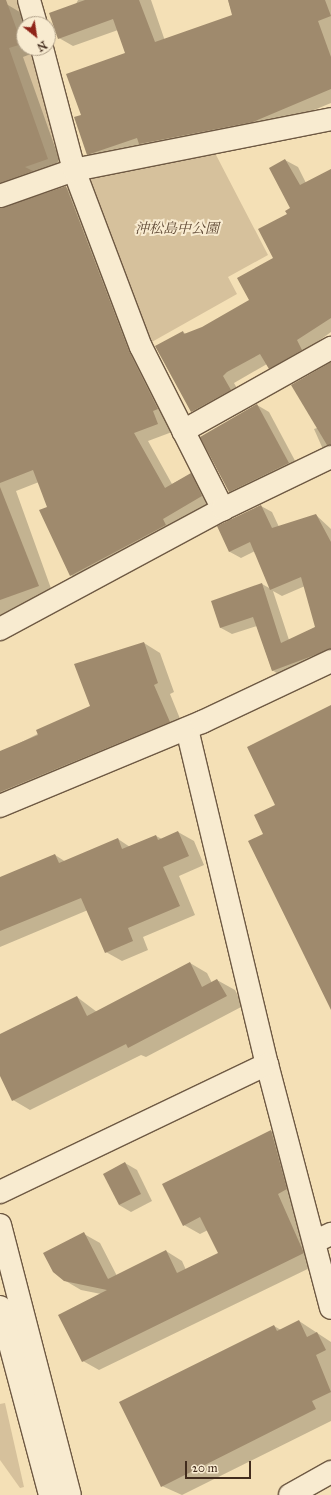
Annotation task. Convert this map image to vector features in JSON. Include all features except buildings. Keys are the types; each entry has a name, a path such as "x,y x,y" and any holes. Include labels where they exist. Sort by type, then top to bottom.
{"street":[{"path":"29,0 34,16"},
{"path":"44,56 74,170 141,347 223,508"},
{"path":"0,196 74,170 331,119"},
{"path":"183,431 331,348"},
{"path":"0,629 223,508 331,457"},
{"path":"0,806 187,729 331,661"},
{"path":"187,729 267,1064 323,1238 331,1308"},
{"path":"0,1192 267,1064"},
{"path":"0,1225 70,1495"},
{"path":"0,1307 50,1495"},
{"path":"290,1495 331,1472"}],"green space":[{"path":"0,0 22,0 26,16 16,16 16,56 36,56 62,153 55,167 0,185"},
{"name":"沖松島中公園","path":"215,153 268,255 228,277 237,294 150,343 84,177"},
{"path":"5,1403 24,1487 20,1488 0,1460 0,1404"}]}
